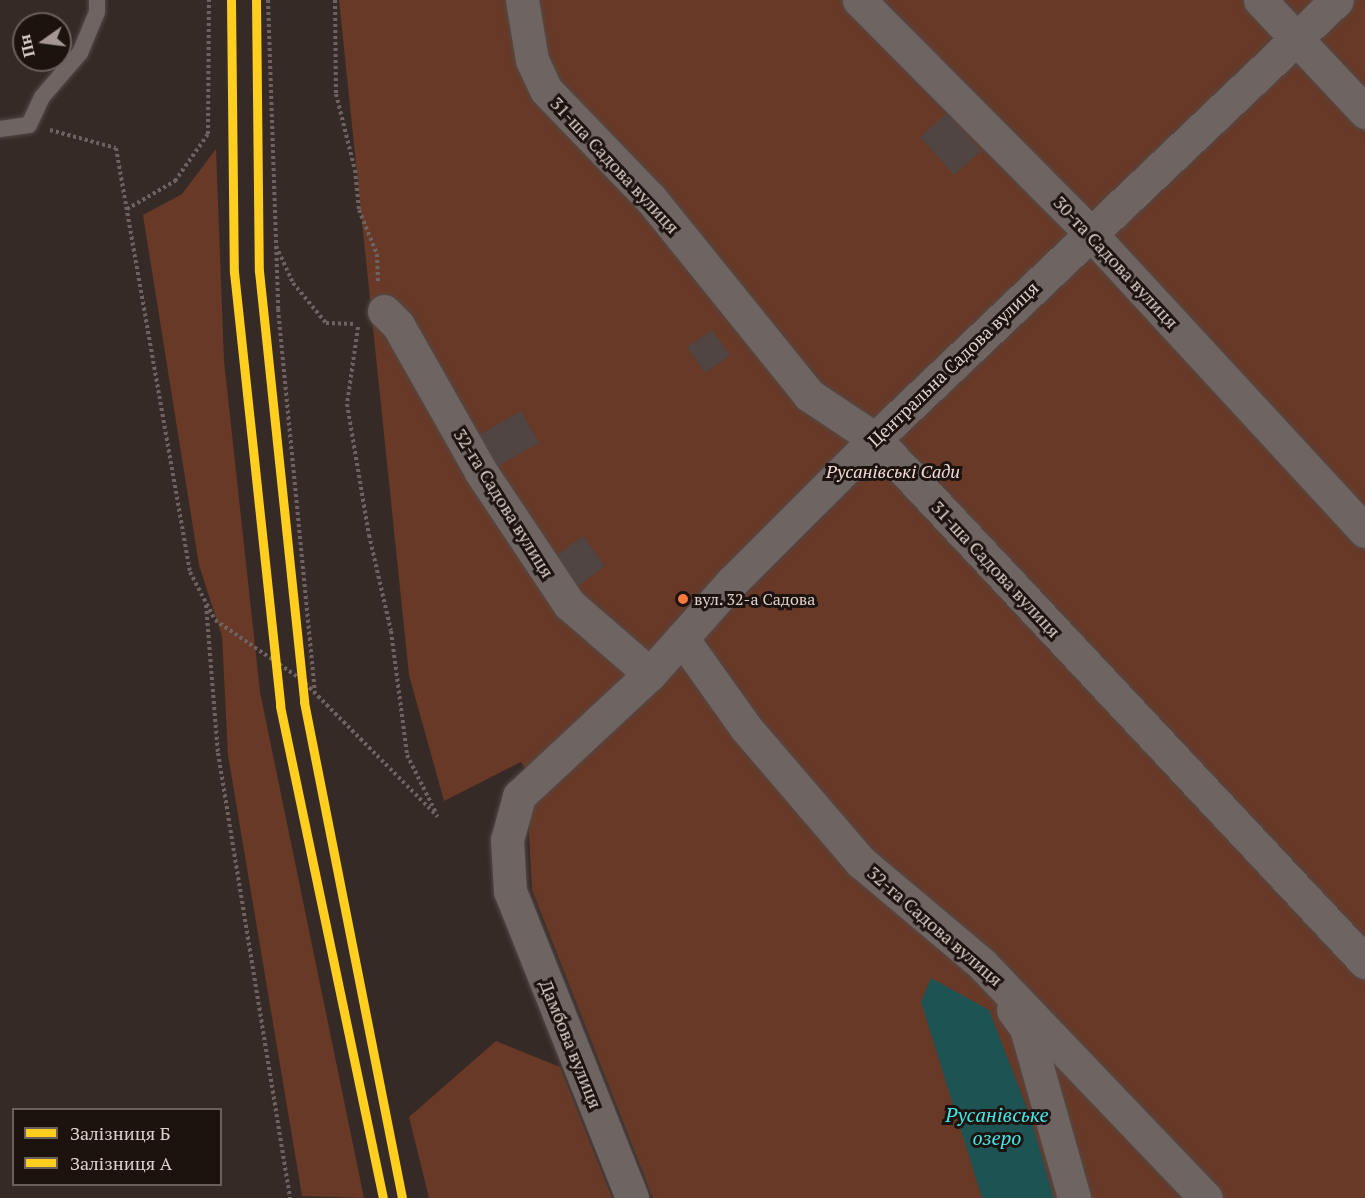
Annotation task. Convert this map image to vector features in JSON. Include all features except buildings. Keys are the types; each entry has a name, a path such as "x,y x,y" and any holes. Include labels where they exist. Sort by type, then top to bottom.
{"street":[{"name":"31-ша Садова вулиця","path":"522,0 532,60 546,90 651,199 809,395 874,439 1365,962"},
{"name":"30-та Садова вулиця","path":"859,0 1089,232 1365,531"},
{"path":"1260,0 1365,112"},
{"name":"Центральна Садова вулиця","path":"510,891 507,840 519,796 650,674 732,582 874,439 1089,232 1337,0"},
{"name":"32-га Садова вулиця","path":"384,311 398,325 481,472 569,604 650,674"},
{"name":"32-га Садова вулиця","path":"682,638 746,728 861,862 982,963 1206,1198"},
{"name":"Дамбова вулиця","path":"510,891 632,1198"},
{"path":"982,963 1026,1028 1074,1198"}],"lane":[{"path":"0,129 28,125 42,97 80,53 97,12 97,0"}],"path":[{"path":"127,209 175,181 208,134 209,0"},
{"path":"268,0 274,243 315,693"},
{"path":"335,0 336,94 355,170 359,210 377,254 384,311"},
{"path":"28,125 116,148 190,572 215,620 275,658 315,693 438,817 406,755 391,631 369,535 348,404 358,324 326,323 293,283 274,243"},
{"path":"206,602 218,753 290,1198"}],"green space":[{"name":"Русанівські Сади","path":"339,0 1365,0 1365,1198 653,1198 532,890 528,813 543,795 521,762 444,801 409,675"},
{"path":"216,149 224,361 260,692 364,1198 302,1196 228,755 222,636 199,565 143,215 182,194"},
{"path":"496,1041 560,1067 612,1198 429,1198 409,1117"}],"water":[{"name":"Русанівське озеро","path":"931,978 989,1010 1030,1116 1054,1198 982,1198 921,1002"}],"rail line":[{"name":"Б","path":"231,0 234,272 280,706 383,1198"},
{"name":"A","path":"256,0 259,271 304,702 402,1198"}],"place":[{"name":"вул. 32-а Садова","path":"683,599"}]}
